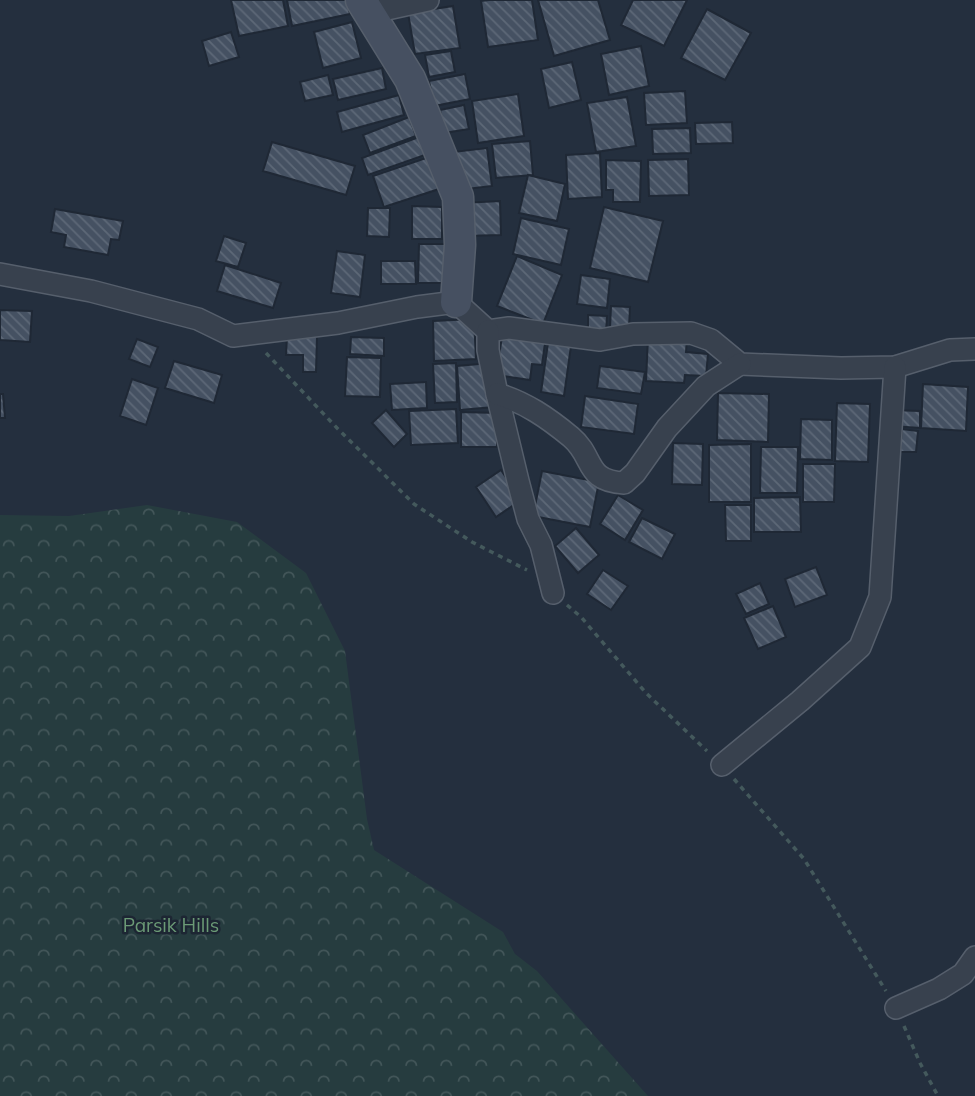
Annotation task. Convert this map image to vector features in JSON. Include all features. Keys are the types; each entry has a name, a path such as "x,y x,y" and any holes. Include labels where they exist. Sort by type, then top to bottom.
{"street":[{"path":"428,0 365,6 410,79 458,197 460,245 456,302"},
{"path":"0,274 91,291 198,319 233,336 338,323 456,302 488,331 488,350 518,481 528,519 541,545 553,593"},
{"path":"488,331 509,328 600,340 633,334 691,333 711,340 735,359 841,368 895,367 950,350 975,349"},
{"path":"497,394 535,409 582,447 590,467 597,475 624,483 635,473 667,428 735,359"},
{"path":"722,765 860,647 880,597 895,367"},
{"path":"896,1008 963,974 975,957"}],"path":[{"path":"233,336 267,353 337,428 414,504 472,542 531,573 581,617 646,693 722,765 804,859 896,1008 938,1096"}],"green space":[{"name":"Parsik Hills","path":"147,505 237,522 306,573 345,651 367,819 374,850 503,932 515,954 537,971 648,1096 0,1096 0,515 69,516"}],"building":[{"path":"231,0 283,0 288,26 239,36"},
{"path":"287,0 347,0 350,14 292,26"},
{"path":"532,0 538,40 488,47 481,1"},
{"path":"538,0 598,0 610,40 554,56"},
{"path":"633,0 687,0 664,46 621,25"},
{"path":"453,6 460,48 415,54 408,13"},
{"path":"707,9 751,33 725,80 681,58"},
{"path":"352,22 361,58 323,68 314,32"},
{"path":"231,32 239,57 209,66 202,41"},
{"path":"641,46 649,86 609,95 601,54"},
{"path":"451,51 455,72 429,77 425,55"},
{"path":"572,62 581,100 549,108 541,69"},
{"path":"382,68 386,89 338,100 333,79"},
{"path":"465,74 470,99 434,106 429,81"},
{"path":"328,75 333,95 305,101 300,82"},
{"path":"685,91 687,123 646,125 644,93"},
{"path":"518,94 524,136 478,143 472,101"},
{"path":"399,95 404,115 342,132 337,112"},
{"path":"627,97 636,146 596,152 587,103"},
{"path":"464,105 469,129 444,133 440,110"},
{"path":"409,117 416,136 370,153 363,135"},
{"path":"732,122 733,143 696,144 695,123"},
{"path":"690,128 691,153 653,154 652,129"},
{"path":"419,137 425,155 368,175 362,158"},
{"path":"530,141 533,175 496,178 492,144"},
{"path":"272,142 355,166 346,195 263,171"},
{"path":"487,148 492,186 458,190 453,152"},
{"path":"600,153 602,197 568,199 566,155"},
{"path":"429,157 439,189 384,207 373,176"},
{"path":"688,159 689,195 649,196 648,160"},
{"path":"606,160 641,161 640,202 613,202 613,190 606,190"},
{"path":"528,175 565,184 557,221 519,213"},
{"path":"500,201 501,235 463,236 462,203"},
{"path":"412,206 442,207 442,239 412,239"},
{"path":"604,207 663,221 648,282 590,268"},
{"path":"368,208 390,208 389,237 367,236"},
{"path":"55,209 123,221 119,240 111,239 108,255 64,247 66,235 51,232"},
{"path":"521,218 569,229 561,265 513,254"},
{"path":"224,236 246,243 238,267 216,261"},
{"path":"419,244 448,244 447,283 418,283"},
{"path":"337,251 365,255 360,297 331,293"},
{"path":"517,256 562,275 543,324 497,306"},
{"path":"381,261 415,261 416,284 381,284"},
{"path":"225,265 281,283 273,308 217,291"},
{"path":"581,275 610,279 607,308 577,304"},
{"path":"611,306 630,307 629,328 610,328"},
{"path":"0,310 32,311 30,342 0,340"},
{"path":"588,315 607,316 606,333 588,332"},
{"path":"474,319 476,359 434,361 433,321"},
{"path":"503,330 546,336 542,365 532,364 530,380 496,375"},
{"path":"287,336 317,337 316,372 303,372 303,355 286,355"},
{"path":"351,337 384,338 384,356 350,354"},
{"path":"648,337 687,339 686,352 708,354 706,376 685,375 684,383 646,381"},
{"path":"137,339 158,347 150,367 129,359"},
{"path":"548,343 571,346 564,396 541,392"},
{"path":"347,357 381,358 380,397 345,396"},
{"path":"174,361 222,375 214,403 165,388"},
{"path":"456,363 457,402 435,403 433,364"},
{"path":"490,363 494,407 460,410 457,366"},
{"path":"600,366 645,372 641,394 597,388"},
{"path":"132,379 158,388 146,425 120,416"},
{"path":"426,382 427,408 392,410 390,384"},
{"path":"923,384 968,387 966,431 921,428"},
{"path":"718,393 769,394 768,442 717,440"},
{"path":"0,394 3,394 5,418 0,418"},
{"path":"585,396 638,404 634,434 581,427"},
{"path":"837,403 870,404 868,462 835,461"},
{"path":"456,409 458,443 411,445 409,411"},
{"path":"386,410 407,434 394,447 372,423"},
{"path":"893,410 920,411 920,428 892,426"},
{"path":"461,412 498,413 497,447 461,447"},
{"path":"801,419 832,420 832,460 800,459"},
{"path":"902,429 918,431 916,452 900,452"},
{"path":"673,443 703,444 702,485 672,484"},
{"path":"751,444 751,502 709,502 709,445"},
{"path":"761,447 798,447 797,493 760,493"},
{"path":"803,464 835,464 834,502 803,502"},
{"path":"501,470 521,500 496,517 476,487"},
{"path":"542,471 599,482 590,527 533,516"},
{"path":"618,495 643,510 625,540 600,524"},
{"path":"800,497 801,532 754,532 754,498"},
{"path":"725,505 751,505 751,541 726,541"},
{"path":"642,518 675,534 662,559 629,542"},
{"path":"576,528 599,555 578,573 555,546"},
{"path":"816,567 827,595 795,607 785,579"},
{"path":"603,570 628,586 611,610 587,594"},
{"path":"760,583 769,604 746,614 736,594"},
{"path":"773,606 786,637 758,649 744,618"}]}
